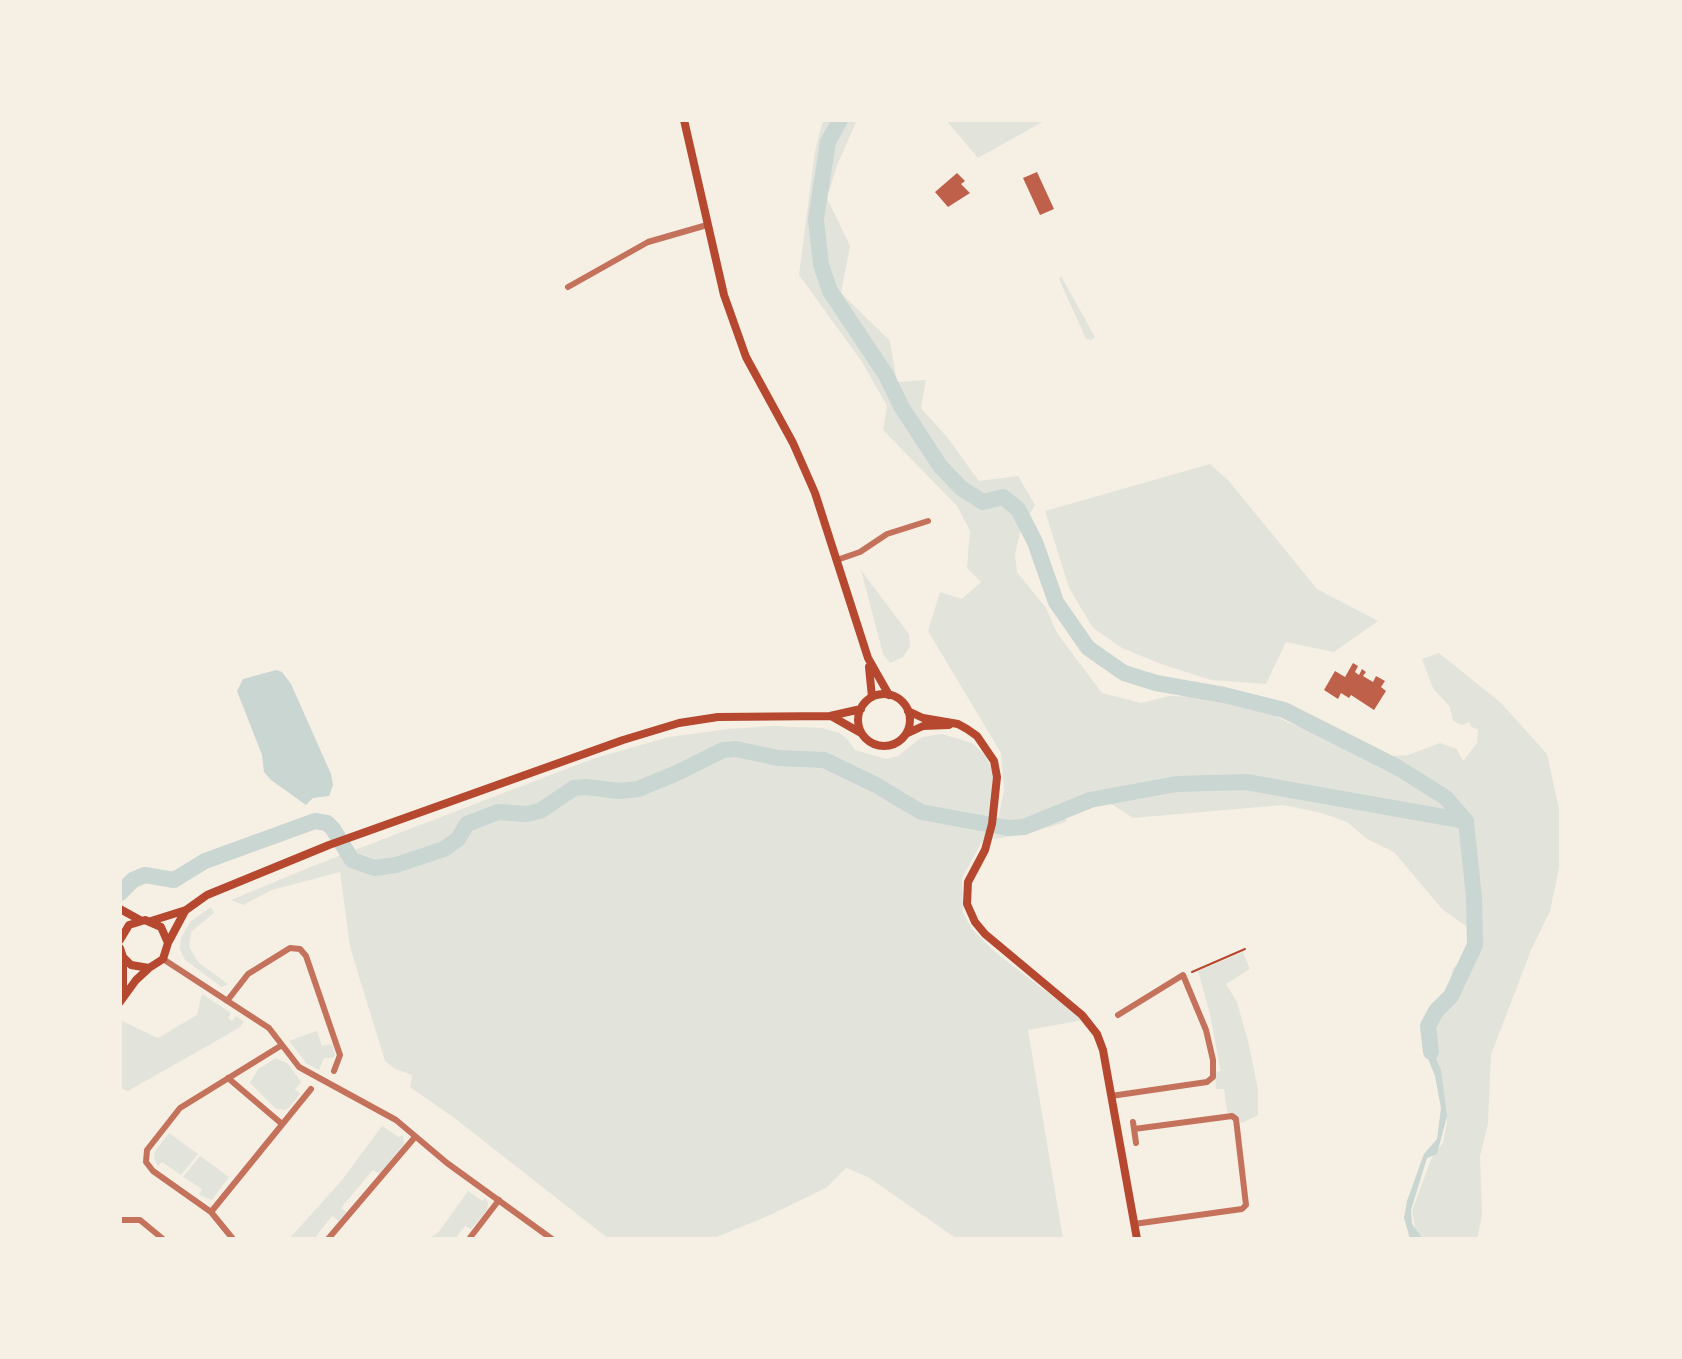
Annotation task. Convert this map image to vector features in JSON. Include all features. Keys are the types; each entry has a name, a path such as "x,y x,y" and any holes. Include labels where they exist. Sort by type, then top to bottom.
{"main road":[{"path":"684,120 724,295 746,357 793,443 815,493 868,658 872,697"},
{"path":"868,658 889,695 903,703 908,711 909,727 905,735"},
{"path":"124,911 140,920 151,921 186,910 207,895 329,845 679,723 753,715 830,716 861,709 872,697 889,695"},
{"path":"861,709 859,726 862,734"},
{"path":"908,711 923,718 958,724 977,736 994,761 997,777 995,808 989,837 968,882 967,904 985,934 1089,1022 1103,1050 1137,1239"},
{"path":"830,716 883,746 899,741 912,729 958,724"},
{"path":"122,999 149,968 163,959 186,910"},
{"path":"120,940 129,925 140,920"},
{"path":"151,921 161,927 168,943"},
{"path":"122,952 131,965 149,968"},
{"path":"122,952 122,999"}],"street":[{"path":"568,287 648,242 707,225"},
{"path":"837,560 860,552 887,534 928,521"},
{"path":"227,1001 248,974 290,948 300,949 306,956 340,1055 334,1071"},
{"path":"163,959 269,1028 299,1067 396,1120 552,1239"},
{"path":"1111,1096 1207,1082 1213,1077 1213,1060 1206,1030 1181,976 1118,1015"},
{"path":"233,1239 211,1212 153,1171 146,1162 147,1150 180,1108 282,1045"},
{"path":"228,1078 282,1124"},
{"path":"211,1212 311,1089"},
{"path":"1134,1224 1242,1209 1246,1205 1236,1119 1232,1116 1134,1125 1136,1143"},
{"path":"328,1239 415,1137"},
{"path":"469,1239 499,1200"},
{"path":"120,1220 140,1220 163,1239"}],"path":[{"path":"1181,976 1245,949"}],"shaded area":[{"path":"823,120 857,120 827,198 850,246 841,293 890,341 897,382 926,380 921,408 979,481 1018,476 1035,505 1021,529 1015,554 1017,572 1046,608 1057,633 1102,693 1141,703 1169,696 1205,697 1264,710 1378,757 1408,755 1440,743 1457,749 1463,761 1477,743 1478,730 1470,726 1470,722 1462,725 1453,721 1450,707 1433,688 1422,659 1439,653 1501,703 1547,754 1559,809 1559,868 1550,911 1531,950 1491,1055 1488,1123 1480,1156 1482,1215 1477,1239 1422,1239 1416,1232 1412,1211 1432,1157 1443,1143 1447,1122 1431,1053 1431,1024 1446,996 1453,968 1475,947 1467,927 1442,909 1394,852 1367,839 1347,822 1283,805 1133,818 1089,795 1068,809 1066,822 1026,834 994,839 1004,790 1001,753 928,631 940,592 962,599 981,582 967,568 970,531 957,506 883,430 887,406 862,362 799,275 815,151"},
{"path":"946,120 1046,120 978,158"},
{"path":"1061,276 1095,337 1092,340 1086,339 1059,279"},
{"path":"1210,464 1229,481 1317,589 1378,621 1334,652 1286,642 1266,684 1211,680 1161,664 1122,648 1093,628 1069,588 1045,511"},
{"path":"861,570 909,634 910,647 903,657 890,663 883,654"},
{"path":"276,670 282,672 291,684 331,774 333,785 329,796 313,798 306,805 264,772 262,755 237,691 243,679"},
{"path":"773,726 822,728 840,733 855,750 886,759 898,756 922,737 942,734 972,743 986,756 993,774 991,808 985,836 962,878 963,913 972,929 995,952 1083,1020 1028,1030 1063,1239 957,1239 868,1177 846,1168 826,1188 712,1239 609,1239 410,1087 412,1075 393,1068 385,1061 350,947 340,872 272,890 243,905 231,900 595,758 669,737"},
{"path":"211,907 214,913 191,932 189,947 199,963 228,984 222,987 185,960 180,949 181,938 191,921"},
{"path":"1243,952 1250,969 1226,984 1237,1002 1258,1090 1258,1115 1242,1123 1227,1112 1224,1089 1216,1089 1215,1072 1221,1071 1198,971"},
{"path":"202,994 231,1013 228,1018 232,1021 236,1016 244,1022 239,1028 128,1091 120,1088 120,1020 158,1038 197,1015"},
{"path":"317,1031 322,1046 332,1044 335,1054 333,1058 324,1058 319,1070 307,1064 289,1041"},
{"path":"1425,1031 1429,1031 1441,1070 1447,1116 1437,1154 1427,1158 1411,1210 1412,1224 1423,1239 1410,1239 1404,1218 1407,1201 1424,1154 1437,1139 1441,1108 1435,1076 1427,1056"},
{"path":"276,1058 288,1064 301,1082 295,1089 300,1094 284,1110 275,1108 250,1083 258,1069"},
{"path":"382,1126 399,1137 403,1135 404,1144 380,1174 373,1170 341,1208 346,1212 339,1221 332,1216 314,1239 289,1239 342,1180"},
{"path":"169,1133 198,1154 181,1175 162,1162 158,1166 154,1158 155,1151"},
{"path":"200,1156 229,1177 212,1200 199,1195 202,1189 183,1177"},
{"path":"468,1191 482,1201 485,1198 487,1210 471,1229 465,1226 455,1239 428,1239 438,1233"}],"building":[{"path":"1037,172 1054,209 1040,215 1023,178"},
{"path":"957,173 965,181 961,184 970,193 948,207 935,192"},
{"path":"1353,663 1358,666 1355,672 1359,675 1362,669 1366,672 1363,676 1373,682 1376,676 1385,681 1381,687 1386,691 1374,710 1351,695 1349,698 1341,693 1338,699 1324,690 1335,671 1345,677"}],"waterway":[{"path":"840,120 828,142 816,219 821,265 830,291 886,375 901,406 940,466 961,488 983,502 1003,497 1018,509 1035,542 1056,602 1088,648 1124,673 1156,683 1284,710 1395,766 1445,797 1466,821 1474,898 1475,945 1451,996 1436,1011 1428,1026 1431,1052"},
{"path":"120,893 133,880 145,875 174,880 205,861 315,821 327,823 333,829 352,860 374,868 396,865 444,849 458,839 467,824 498,812 527,814 540,811 574,788 638,789 723,750 736,749 778,758 824,760 876,785 921,812 1008,828 1024,827 1090,800 1176,784 1246,782 1466,821"}]}
